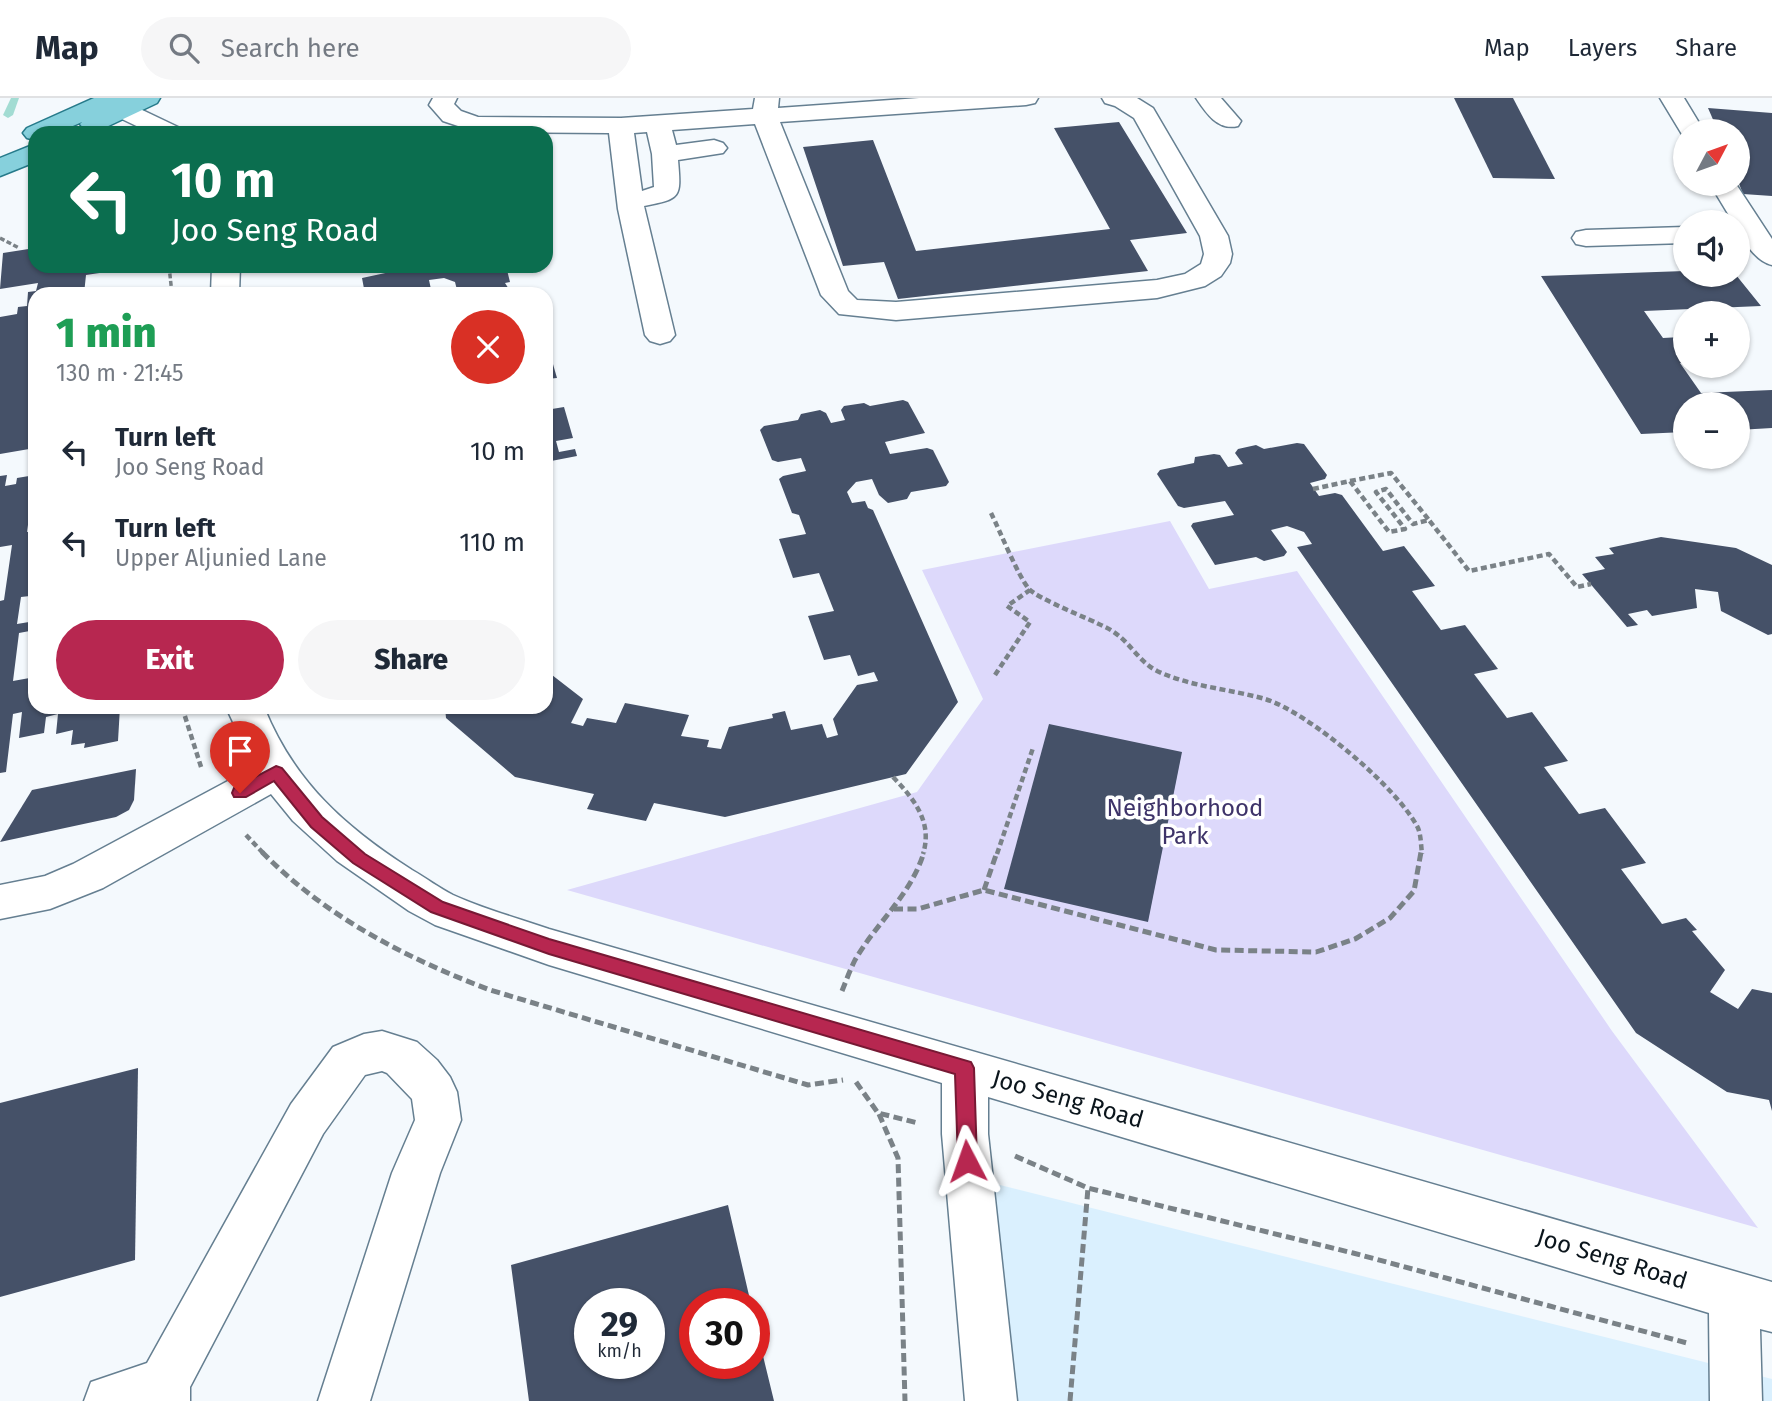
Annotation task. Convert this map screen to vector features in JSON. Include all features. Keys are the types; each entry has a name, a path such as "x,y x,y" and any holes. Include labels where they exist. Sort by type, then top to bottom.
{"main road":[{"path":"54,126 115,103 148,98"},
{"path":"84,126 115,103"},
{"path":"0,150 28,137"},
{"path":"0,168 28,155"}],"street":[{"path":"445,98 442,105 452,116 476,124 621,125 658,124 766,107 1026,98"},
{"path":"766,107 835,295 849,308 896,311 1157,289 1190,281 1212,270 1218,256 1214,236 1144,113 1123,100 1114,98"},
{"path":"1208,98 1229,121"},
{"path":"1672,98 1685,119"},
{"path":"115,103 158,126"},
{"path":"631,201 656,196 667,190 665,154 658,124"},
{"path":"621,125 631,201 660,335"},
{"path":"665,154 713,148"},
{"path":"1731,196 1772,257"},
{"path":"1586,238 1673,235"},
{"name":"Joo Seng Road","path":"247,714 253,732 276,772 316,822 359,858 437,907 549,947 1529,1233 1753,1302"},
{"path":"0,902 50,891 88,876 276,772"},
{"path":"110,1401 164,1392 307,1119 349,1061 364,1054 382,1051 401,1056 421,1075 434,1092 438,1120 416,1173 344,1401"},
{"path":"965,1068 965,1134 991,1401"},
{"path":"1736,1401 1753,1302"}],"path":[{"path":"0,239 19,248"},
{"path":"1313,489 1391,473 1469,571 1549,554 1577,587 1591,584"},
{"path":"1350,481 1389,533 1405,530 1376,492 1386,489 1413,524 1429,520"},
{"path":"894,909 918,909 984,890 1216,950 1315,952 1355,939 1390,918 1414,891 1422,857 1419,829 1387,788 1357,760 1317,728 1268,700 1180,679 1156,670 1142,660 1129,642 1112,631 1030,590 991,513"},
{"path":"995,675 1030,622 1007,606 1030,590"},
{"path":"984,890 1033,748"},
{"path":"849,976 856,959 918,875 926,845 923,817 917,802 893,777"},
{"path":"878,1113 898,1158 905,1401"},
{"path":"1070,1401 1088,1188"}],"shaded area":[{"path":"984,1181 1772,1379 1772,1401 987,1401"}],"green space":[{"name":"Neighborhood Park","path":"1170,521 1209,589 1297,571 1612,1031 1758,1228 567,890 917,792 983,699 922,570"}],"building":[{"path":"1454,98 1513,98 1555,179 1493,178"},
{"path":"1708,108 1772,113 1772,196 1750,194 1750,119 1713,119"},
{"path":"1119,122 1187,233 1130,240 1148,271 898,299 884,262 843,266 803,147 873,140 916,251 1110,229 1054,128"},
{"path":"28,249 28,273 100,273 86,275 85,287 37,287 38,283 0,289 3,253"},
{"path":"1673,271 1673,287 1746,287 1761,306 1750,306 1750,301 1673,301 1673,310 1644,311 1663,338 1673,337 1673,378 1690,378 1700,392 1673,392 1673,433 1641,434 1541,276"},
{"path":"385,273 508,273 510,282 505,283 508,287 456,287 455,282 444,278 429,280 430,287 364,287 362,278"},
{"path":"28,292 28,449 0,454 0,317 17,314 18,307 27,306"},
{"path":"1772,390 1772,428 1750,429 1750,392 1725,392"},
{"path":"903,400 908,402 925,433 885,442 890,454 927,448 933,450 949,482 946,486 911,492 907,499 888,503 879,495 872,479 856,482 847,492 852,503 865,501 868,508 873,510 958,702 906,774 725,817 654,803 646,821 587,809 594,794 515,777 446,718 446,714 553,714 553,676 583,699 571,723 583,726 587,718 616,723 625,703 689,715 681,736 709,740 707,747 721,749 729,727 773,718 772,714 785,711 791,730 822,724 827,738 838,735 833,719 857,685 878,681 874,672 858,676 850,655 824,660 808,616 834,611 819,573 793,578 779,539 806,534 799,515 792,513 779,479 806,471 801,458 778,462 772,460 760,430 764,426 798,420 801,414 820,410 826,413 831,423 845,420 841,410 844,406 864,403 870,406"},
{"path":"564,407 573,438 556,441 559,452 575,449 577,456 553,461 553,409"},
{"path":"1304,444 1327,475 1325,479 1310,483 1319,496 1335,493 1342,495 1383,551 1404,546 1435,586 1412,591 1441,630 1465,625 1498,669 1474,674 1507,718 1532,712 1568,761 1544,767 1579,814 1605,808 1646,863 1621,869 1662,924 1686,918 1697,930 1692,931 1725,970 1710,992 1738,1009 1752,989 1772,993 1772,1111 1769,1100 1727,1092 1636,1033 1297,547 1312,544 1304,532 1287,526 1271,530 1287,552 1284,556 1264,561 1256,557 1215,565 1191,526 1193,523 1234,515 1225,501 1184,508 1178,506 1157,474 1160,470 1194,463 1195,457 1214,454 1220,455 1228,467 1243,464 1235,453 1238,449 1256,445 1264,449"},
{"path":"7,475 5,486 16,484 17,478 28,476 28,596 21,597 17,624 28,622 28,631 19,633 13,681 28,678 28,714 58,714 46,717 44,733 19,738 22,712 13,714 6,772 0,773 0,601 4,600 12,545 0,547 0,476"},
{"path":"1661,537 1736,548 1772,565 1772,634 1768,635 1721,611 1718,592 1695,589 1697,608 1652,616 1647,610 1628,614 1638,625 1627,627 1582,574 1605,569 1595,557 1614,554 1609,548"},
{"path":"58,714 120,714 118,741 84,748 85,743 71,745 73,730 56,734"},
{"path":"1049,724 1182,752 1148,922 1004,889"},
{"path":"136,769 134,800 129,810 116,817 0,842 32,790"},
{"path":"138,1068 135,1260 0,1297 0,1103"},
{"path":"728,1205 747,1288 679,1288 679,1379 769,1379 774,1401 529,1401 511,1265"}],"waterway":[{"path":"8,115 15,98"}],"route":[{"path":"240,793 276,772 316,822 359,858 437,907 549,947 965,1068 967,1161"}]}
